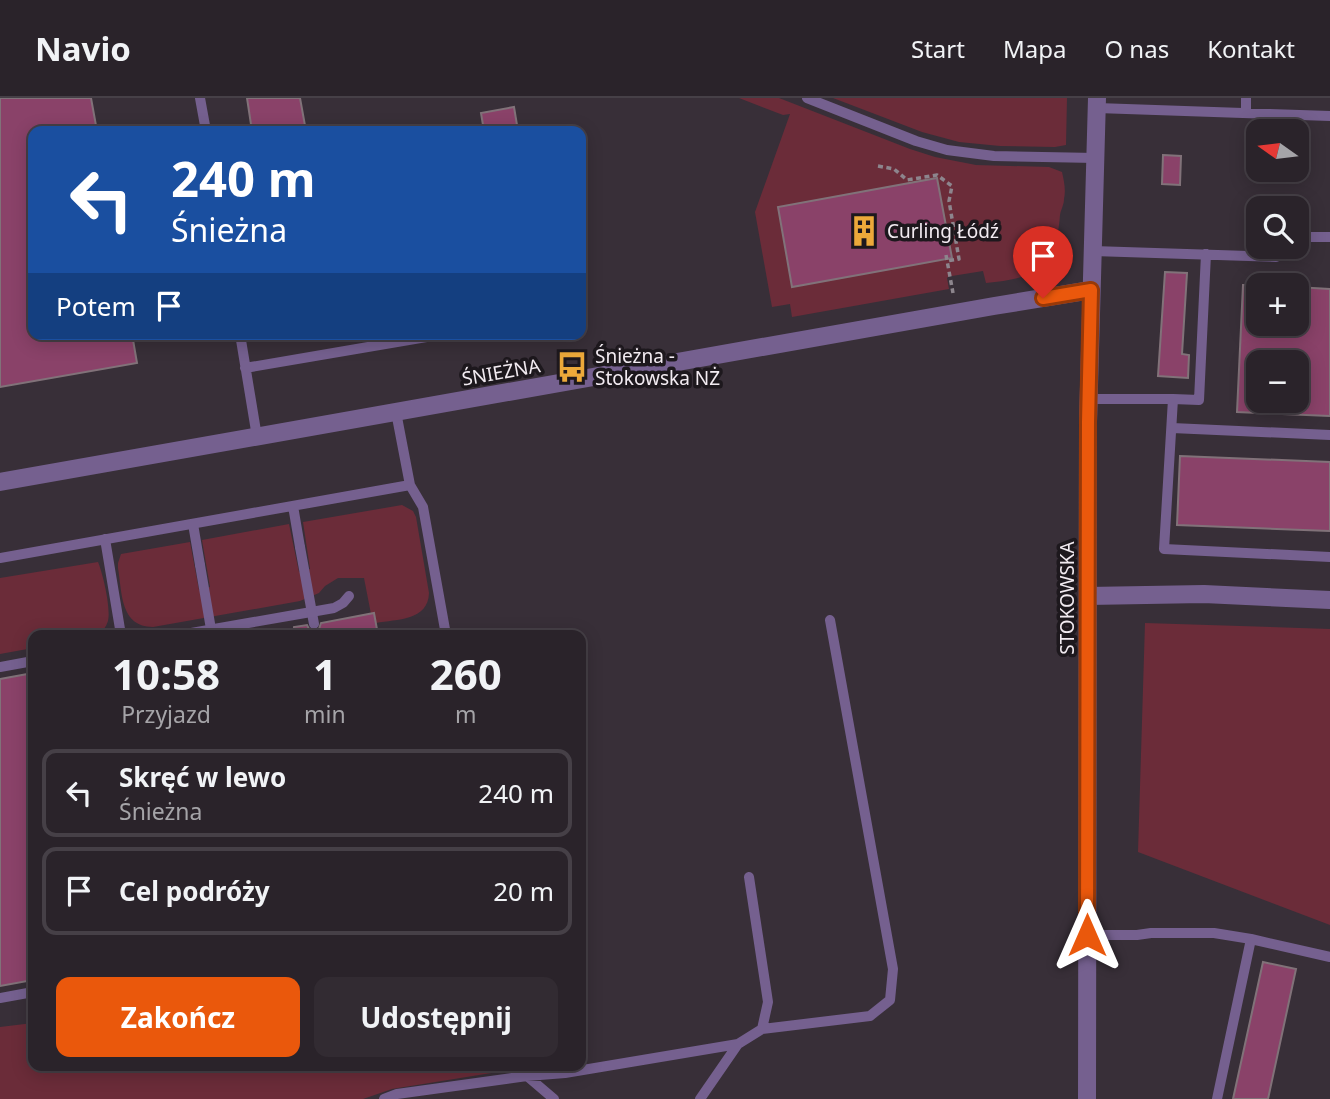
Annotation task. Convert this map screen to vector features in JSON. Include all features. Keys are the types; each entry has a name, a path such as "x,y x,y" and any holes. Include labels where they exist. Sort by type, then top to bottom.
{"street":[{"name":"STOKOWSKA","path":"1087,1099 1088,399 1097,103"},
{"name":"ŚNIEŻNA","path":"0,482 1091,290"},
{"path":"1088,596 1204,594 1330,600"}],"lane":[{"path":"200,98 205,126"},
{"path":"807,98 916,141 947,150 994,156 1096,158"},
{"path":"1246,98 1246,113"},
{"path":"1097,103 1330,116"},
{"path":"1309,237 1330,237"},
{"path":"1093,251 1246,256"},
{"path":"1088,399 1199,400 1206,254"},
{"path":"241,340 257,437"},
{"path":"246,368 409,340"},
{"path":"1173,399 1164,549 1330,557"},
{"path":"396,412 410,485 423,507 445,630"},
{"path":"1172,428 1330,435"},
{"path":"0,558 410,485"},
{"path":"293,506 314,624"},
{"path":"193,524 211,630"},
{"path":"105,539 120,630"},
{"path":"209,630 334,608 349,596"},
{"path":"586,1069 738,1044 762,1029 870,1016 890,1000 893,969 831,620"},
{"path":"0,673 28,663"},
{"path":"749,877 768,1002 762,1029"},
{"path":"1087,935 1213,933 1330,957"},
{"path":"1217,1099 1251,939"},
{"path":"0,998 28,993"},
{"path":"701,1099 738,1044"},
{"path":"526,1071 554,1099"},
{"path":"384,1099 397,1094 526,1071 577,1071"}],"path":[{"path":"878,166 894,169 907,180 937,175 952,187 949,201 959,258 947,258 953,293"}],"shaded area":[{"path":"739,98 779,98 935,157 976,165 1049,167 1062,172 1065,196 1054,248 1041,267 1019,278 986,283 983,271 950,275 947,278 949,289 792,317 790,304 772,307 755,212 790,114 783,115"},
{"path":"833,98 1067,98 1066,145 1000,146 959,142 922,132"},
{"path":"402,505 413,511 416,517 429,593 423,609 410,617 376,623 371,614 364,578 338,578 319,593 300,601 153,627 142,625 128,615 122,597 118,568 121,554 190,542 199,590 210,587 202,540 289,524 299,572 310,569 303,522"},
{"path":"98,562 106,591 108,621 102,630 28,630 28,649 0,654 0,578"},
{"path":"1145,623 1330,629 1330,925 1138,852"},
{"path":"28,1024 28,1071 504,1071 392,1089 363,1099 0,1099 0,1027"}],"building":[{"path":"0,98 91,98 96,126 28,126 28,340 133,340 137,363 0,387"},
{"path":"247,98 300,98 305,126 251,126"},
{"path":"514,107 517,126 483,126 481,113"},
{"path":"1163,155 1181,156 1180,185 1162,184"},
{"name":"Curling Łódź","path":"937,178 952,258 792,287 778,207"},
{"path":"1165,272 1187,273 1182,354 1189,355 1188,378 1158,376"},
{"path":"1243,285 1246,285 1246,336 1309,336 1309,288 1330,289 1330,416 1258,413 1309,413 1309,350 1246,350 1246,412 1237,412"},
{"path":"1180,456 1330,462 1330,531 1177,525"},
{"path":"374,613 377,630 317,630 321,623"},
{"path":"307,625 312,630 294,630 294,627"},
{"path":"28,674 28,981 0,986 0,679"},
{"path":"1263,962 1296,969 1268,1099 1233,1099"}],"place":[{"name":"Curling Łódź","path":"864,231"},
{"name":"Śnieżna - Stokowska NŻ","path":"572,367"}],"route":[{"path":"1043,298 1091,290 1088,422 1087,935"}]}
